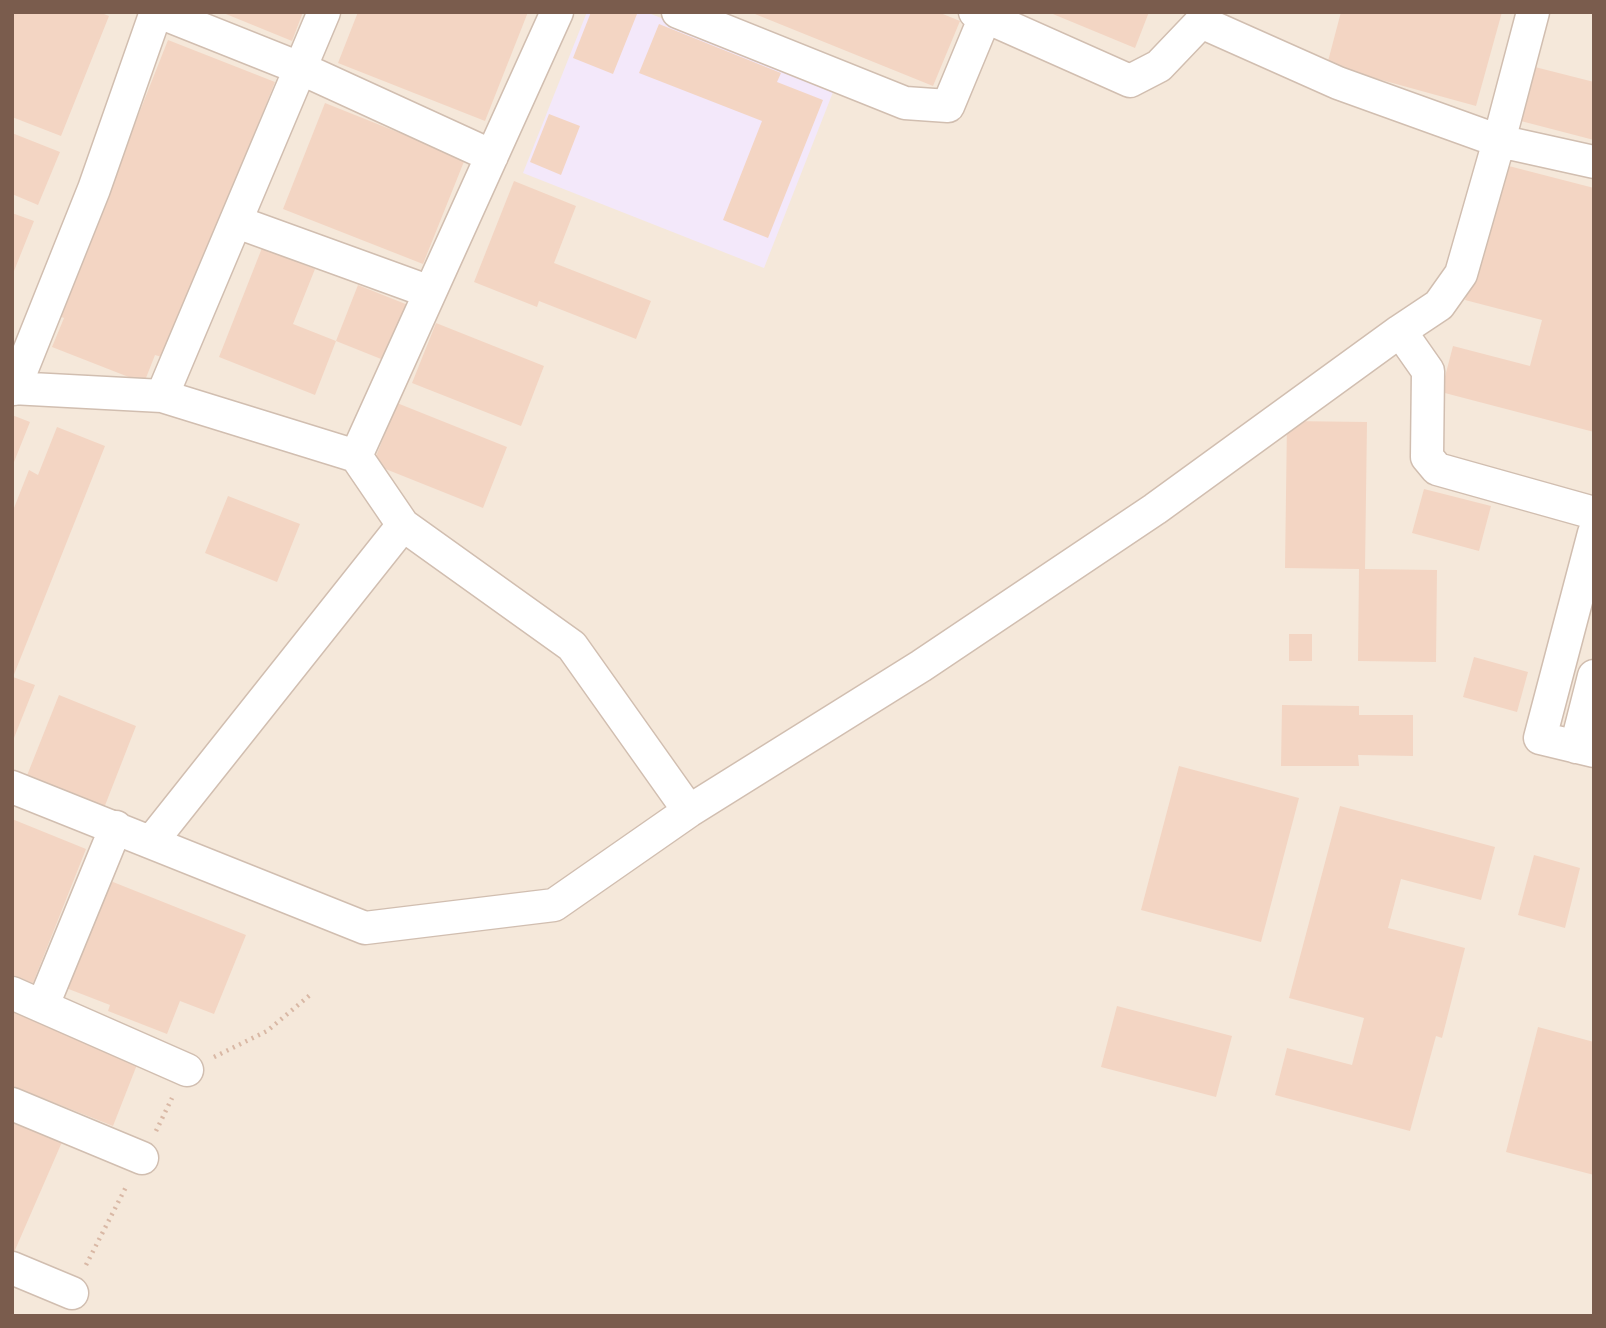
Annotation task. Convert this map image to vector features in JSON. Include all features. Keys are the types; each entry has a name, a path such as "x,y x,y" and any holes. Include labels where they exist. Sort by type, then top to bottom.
{"street":[{"path":"492,156 302,69 158,12 94,189 13,389 162,396 356,456 404,525 572,646 689,811"},
{"path":"162,396 324,12"},
{"path":"356,456 557,12"},
{"path":"678,12 905,103 948,106 982,14 1130,81 1158,66 1203,17 1338,83 1499,141 1594,162"},
{"path":"12,787 365,928 554,905 689,811 921,666 1155,509 1439,305 1461,274 1533,12"},
{"path":"237,222 430,292"},
{"path":"1400,331 1428,372 1427,457 1437,469 1594,513"},
{"path":"152,841 404,525"},
{"path":"1594,533 1541,738 1585,749 1594,676"},
{"path":"43,1005 116,827"},
{"path":"12,993 187,1070"},
{"path":"12,1104 142,1158"},
{"path":"12,1268 72,1293"}],"shaded area":[{"path":"12,12 1594,12 1594,1316 12,1316"},
{"path":"587,12 646,12 835,87 764,268 523,173"}],"building":[{"path":"12,12 99,12 109,16 61,136 12,117"},
{"path":"221,12 303,12 292,41"},
{"path":"358,12 528,12 485,121 338,63"},
{"path":"591,12 637,14 613,74 573,58"},
{"path":"750,12 938,12 960,21 933,86"},
{"path":"1048,12 1149,12 1135,48"},
{"path":"1341,12 1502,12 1476,106 1327,65"},
{"path":"659,24 781,73 777,82 823,100 768,238 723,220 762,121 639,73"},
{"path":"168,40 275,82 165,358 155,355 144,383 52,347 64,318 59,316"},
{"path":"1531,66 1594,82 1594,140 1517,120"},
{"path":"325,103 465,159 423,264 283,209"},
{"path":"549,114 580,126 561,175 530,162"},
{"path":"12,133 60,152 38,205 12,194"},
{"path":"1501,164 1594,188 1594,432 1441,392 1453,346 1530,366 1542,320 1465,300"},
{"path":"514,181 576,206 554,263 651,301 636,339 539,301 537,307 474,282"},
{"path":"12,213 34,221 12,276"},
{"path":"262,248 315,269 293,324 336,341 315,395 219,357"},
{"path":"358,285 408,305 386,361 336,341"},
{"path":"436,323 544,366 521,426 412,383"},
{"path":"397,403 507,447 483,508 373,464"},
{"path":"12,415 30,422 12,467"},
{"path":"1287,421 1367,422 1365,569 1437,570 1436,662 1358,661 1359,569 1285,568"},
{"path":"57,427 105,446 13,677 35,685 12,743 12,513 29,470 38,475"},
{"path":"1424,489 1491,506 1479,551 1412,533"},
{"path":"228,496 300,524 277,582 205,553"},
{"path":"1289,634 1312,634 1312,661 1289,661"},
{"path":"1474,657 1528,672 1517,712 1463,697"},
{"path":"59,695 136,726 104,808 26,778"},
{"path":"1282,705 1359,706 1359,715 1413,715 1413,756 1358,755 1359,766 1281,766"},
{"path":"1179,766 1299,798 1261,942 1141,910"},
{"path":"1340,806 1495,847 1481,900 1401,879 1388,928 1465,948 1442,1038 1436,1036 1410,1131 1275,1095 1287,1048 1352,1065 1364,1018 1289,998"},
{"path":"12,819 86,849 33,983 12,975"},
{"path":"1534,855 1580,868 1565,928 1518,915"},
{"path":"108,880 246,935 214,1014 180,1001 167,1034 108,1011 110,1005 66,988"},
{"path":"12,1006 140,1057 113,1126 12,1086"},
{"path":"1117,1006 1232,1036 1216,1097 1101,1067"},
{"path":"1538,1027 1594,1042 1594,1175 1506,1152"},
{"path":"12,1121 62,1142 12,1257"}]}
